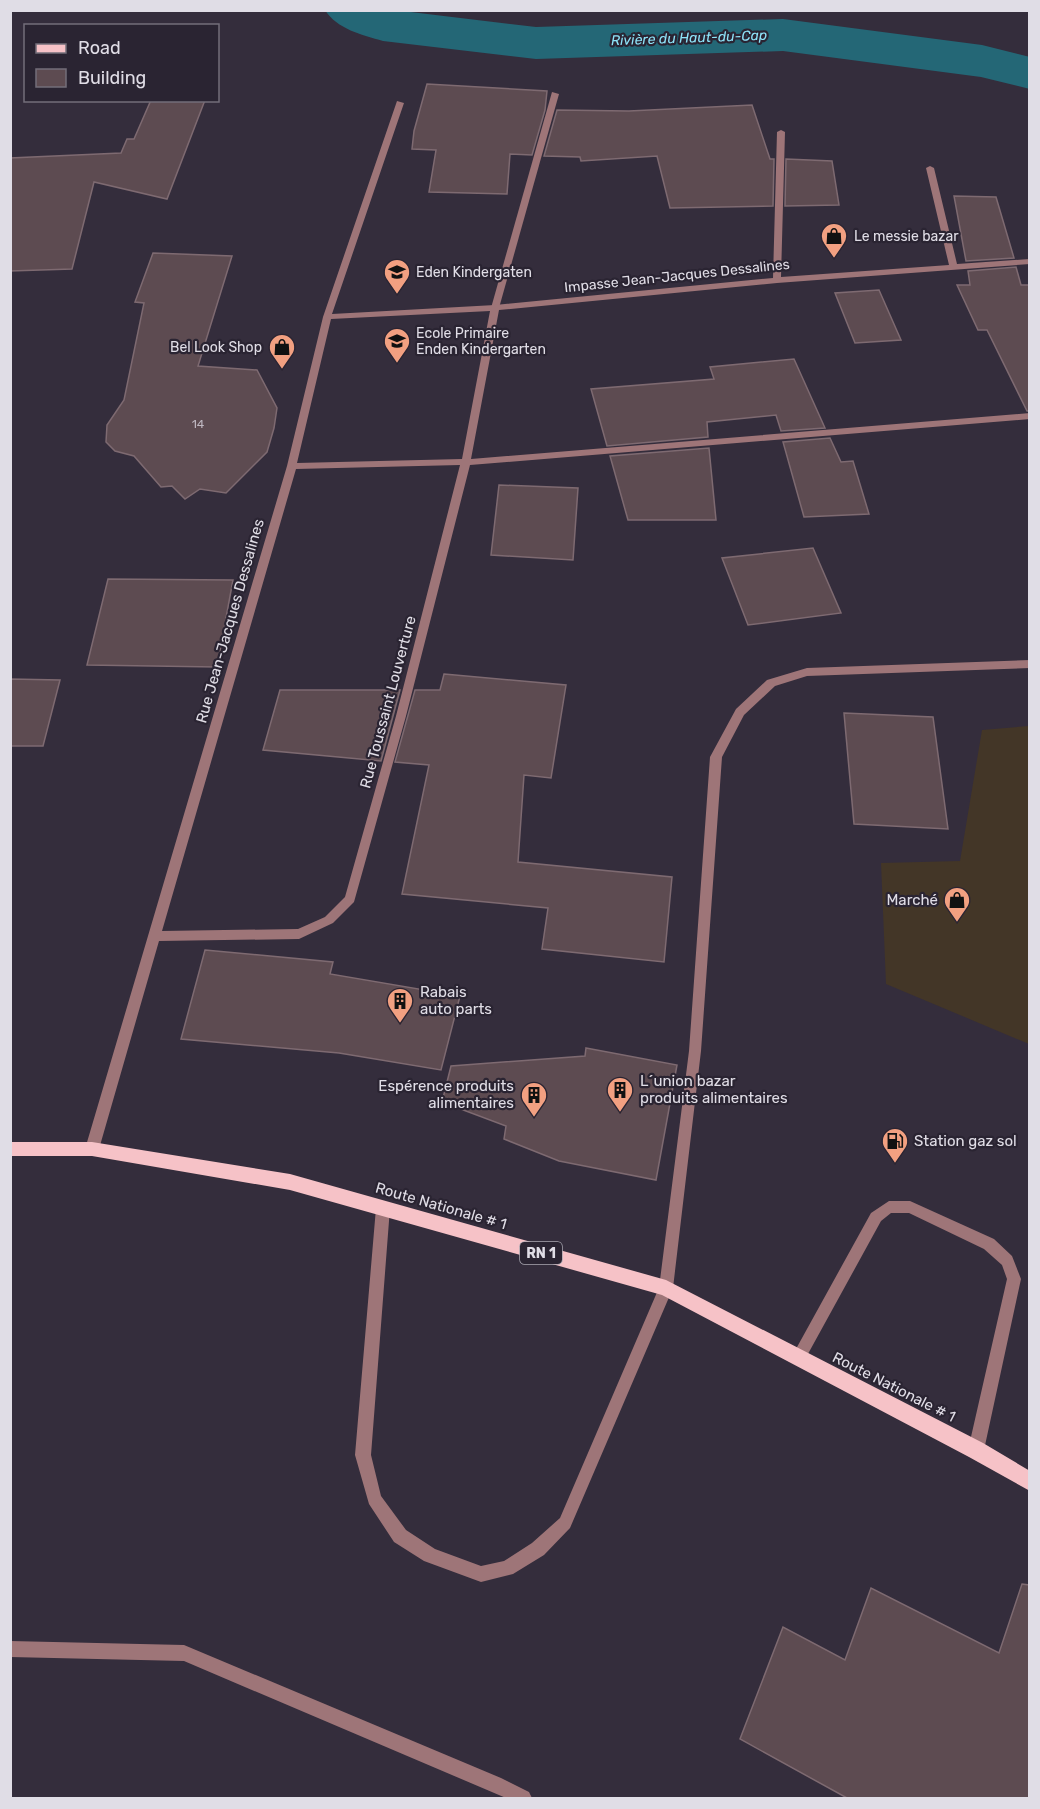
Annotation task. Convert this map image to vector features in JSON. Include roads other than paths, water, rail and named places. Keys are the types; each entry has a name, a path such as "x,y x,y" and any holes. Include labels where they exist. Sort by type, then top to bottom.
{"main road":[{"name":"Route Nationale # 1","path":"10,1149 92,1149 290,1182 666,1288 976,1450 1029,1482"}],"street":[{"name":"Rue Toussaint Louverture","path":"153,936 299,934 329,920 350,899 466,462 495,308 555,94"},
{"name":"Rue Jean-Jacques Dessalines","path":"92,1149 292,466 327,317 400,104"},
{"path":"777,280 781,132"},
{"path":"930,168 953,265"},
{"name":"Impasse Jean-Jacques Dessalines","path":"327,317 495,308 777,280 1029,261"},
{"path":"292,466 466,462 1029,416"},
{"path":"383,1208 363,1455 374,1499 400,1536 430,1555 481,1574 507,1568 538,1549 565,1523 666,1288 695,1051 716,757 740,712 771,683 807,672 1029,664"},
{"path":"798,1358 876,1217 889,1207 910,1207 989,1244 1007,1261 1014,1279 976,1450"},
{"path":"10,1649 184,1653 495,1791 523,1798"}],"waterway":[{"name":"Rivière du Haut-du-Cap","path":"350,10 383,25 536,43 783,35 982,61 1030,73"}],"place":[{"name":"Le messie bazar","path":"834,259"},
{"name":"Eden Kindergaten","path":"397,295"},
{"name":"Ecole Primaire Enden Kindergarten","path":"397,364"},
{"name":"Bel Look Shop","path":"282,370"},
{"name":"Marché","path":"957,923"},
{"name":"Rabais auto parts","path":"400,1024"},
{"name":"L´union bazar produits alimentaires","path":"620,1113"},
{"name":"Espérence produits alimentaires","path":"534,1118"},
{"name":"Station gaz sol","path":"895,1164"}]}
